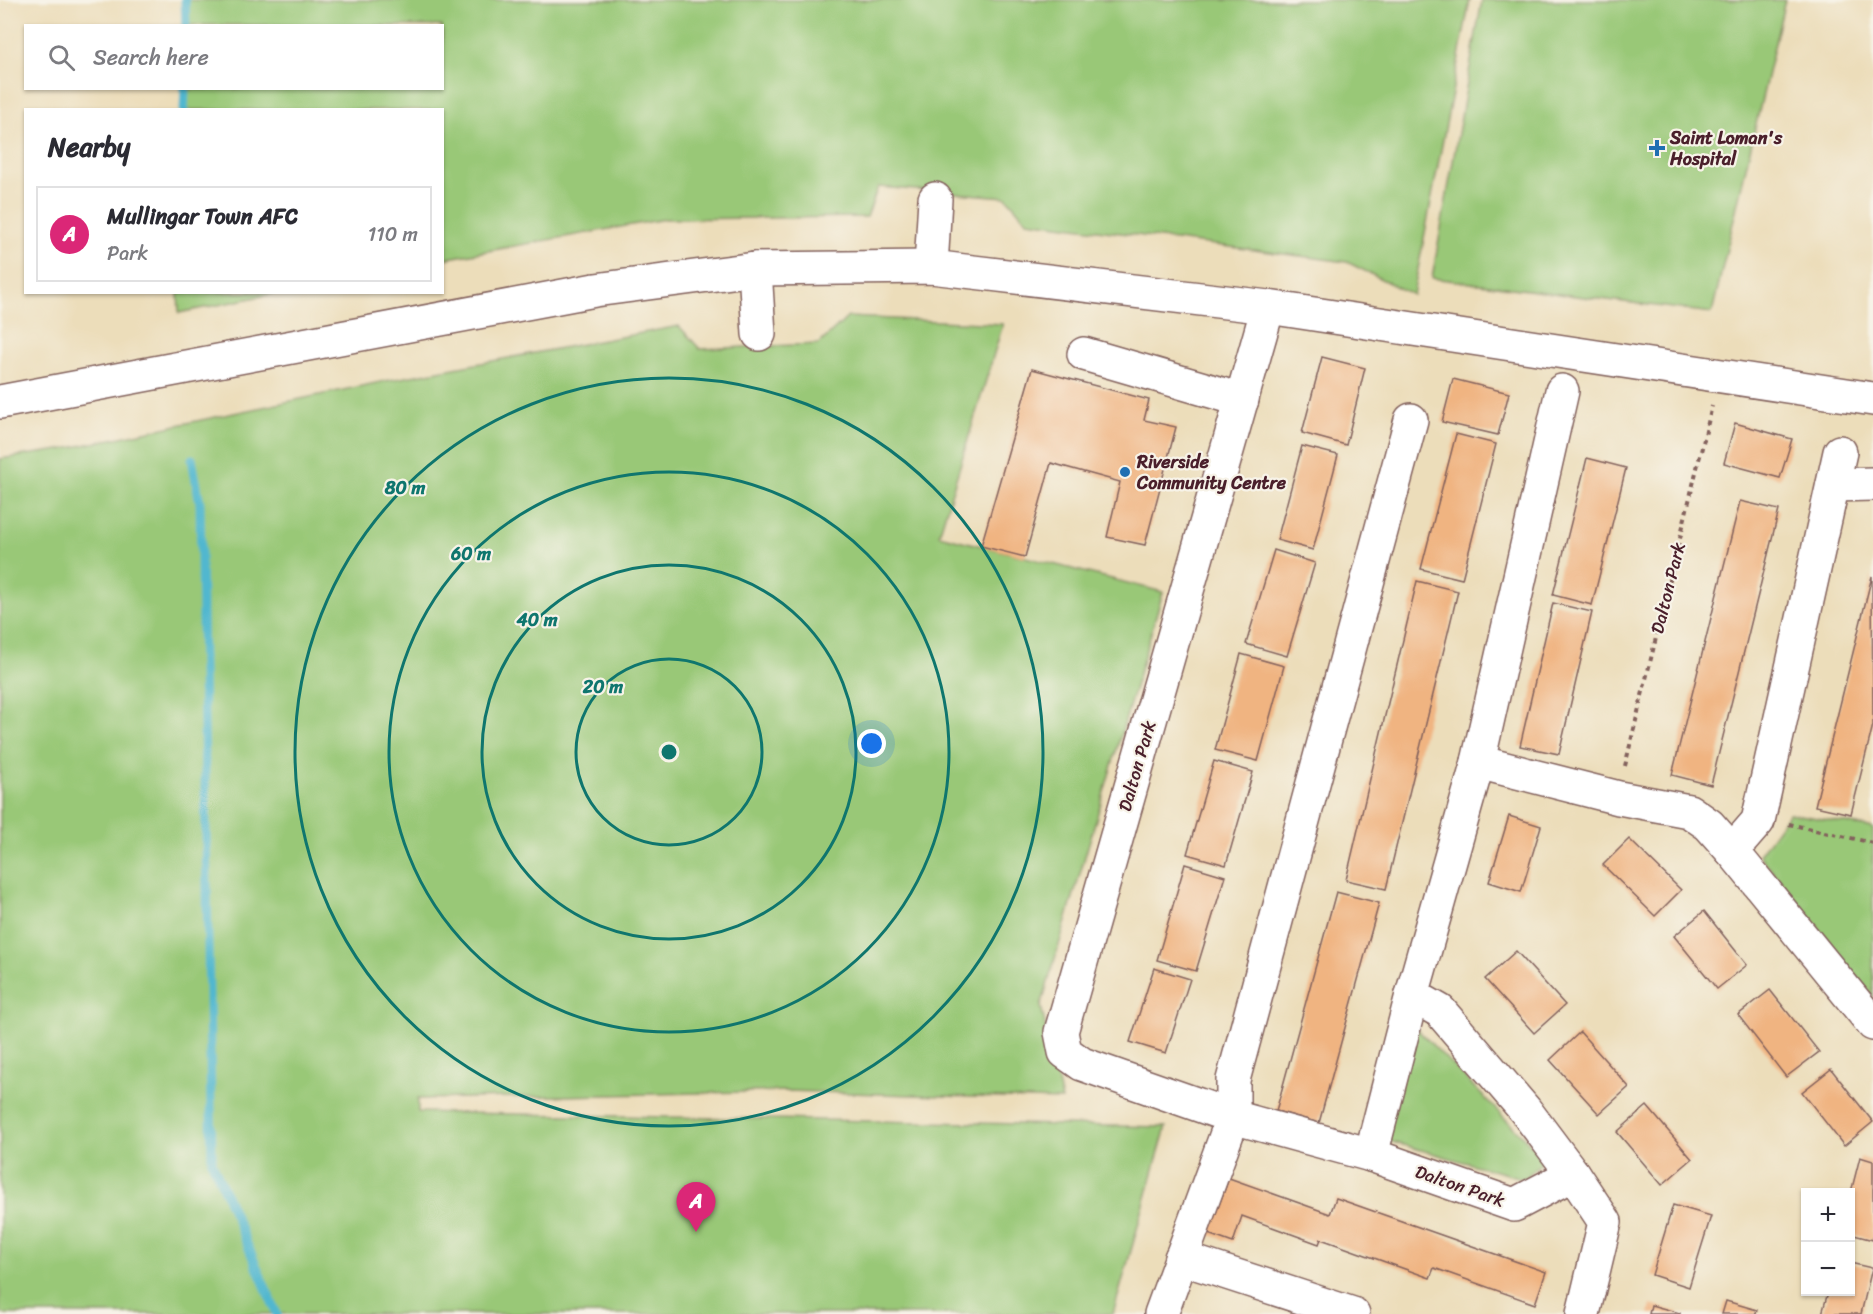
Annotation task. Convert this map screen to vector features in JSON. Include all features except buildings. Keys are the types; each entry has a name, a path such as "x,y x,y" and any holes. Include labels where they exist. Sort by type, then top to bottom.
{"street":[{"path":"931,267 935,199"},
{"path":"0,402 159,374 595,290 755,268 931,267 1268,307 1873,399"},
{"path":"755,268 759,334"},
{"name":"Dalton Park","path":"1268,307 1061,1032 1065,1052 1082,1064 1233,1117 1371,1155 1514,1205 1573,1174"},
{"path":"1084,354 1242,400"},
{"path":"1371,1155 1412,995 1478,762 1562,391"},
{"path":"1161,1314 1233,1117 1233,1080 1411,420"},
{"path":"1732,851 1758,821 1840,452"},
{"path":"1833,485 1873,484"},
{"path":"1478,762 1619,798 1689,811 1709,825 1732,851 1873,1024"},
{"path":"1412,995 1440,1011 1525,1110 1573,1174 1605,1222 1583,1314"},
{"path":"1181,1258 1353,1314"}],"path":[{"name":"Dalton Park","path":"1623,775 1713,401"},
{"path":"1789,824 1873,843"}],"green space":[{"path":"185,0 1470,0 1413,295 1347,262 1027,221 1006,197 878,187 867,217 665,219 444,259 444,108 184,108 185,90 444,90 444,24 186,24"},
{"name":"Saint Loman's Hospital","path":"1482,0 1785,0 1712,313 1432,278"},
{"path":"178,294 272,294 179,313"},
{"path":"848,317 1003,324 939,535 1163,592 1041,1006 1062,1100 788,1091 418,1099 418,1112 1166,1127 1113,1314 0,1314 0,459 60,450 390,380 679,326 700,349 819,344"},
{"path":"1789,813 1873,828 1873,997 1759,855"},
{"path":"1406,1018 1545,1159 1524,1179 1371,1136"}],"waterway":[{"path":"185,0 186,24"},
{"path":"184,108 185,90"},
{"path":"192,459 200,503 212,1162 277,1314"}],"place":[{"name":"Saint Loman's Hospital","path":"1657,148"},
{"name":"Riverside Community Centre","path":"1125,472"},
{"name":"Mullingar Town AFC","path":"696,1232"}]}
